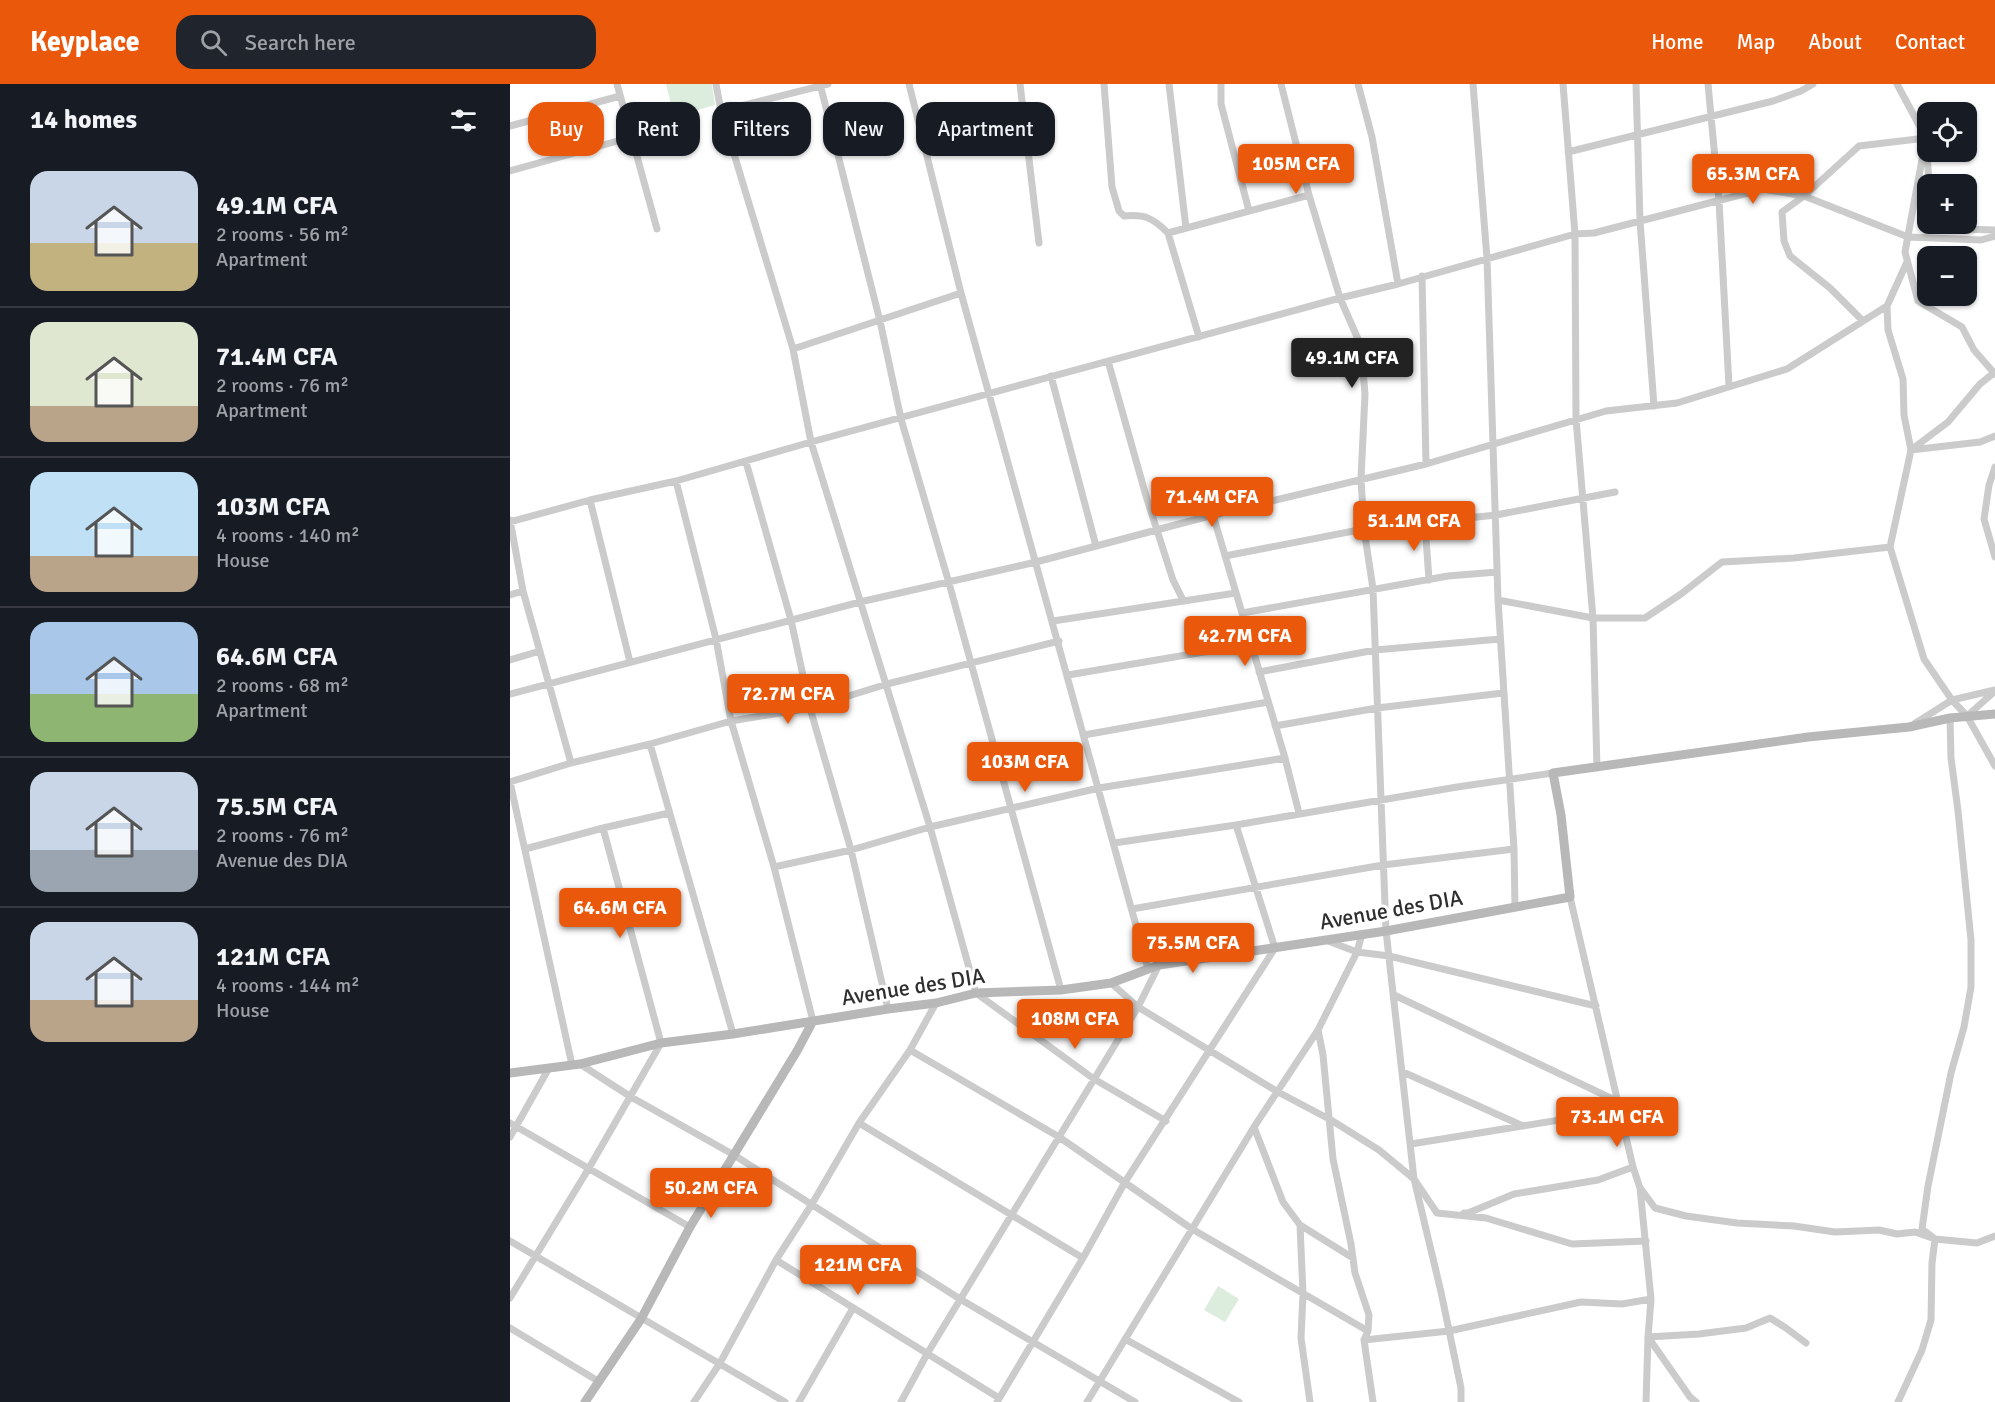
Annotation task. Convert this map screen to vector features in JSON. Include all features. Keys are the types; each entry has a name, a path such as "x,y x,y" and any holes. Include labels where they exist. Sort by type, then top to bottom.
{"street":[{"path":"617,84 622,102"},
{"path":"716,84 720,102"},
{"path":"909,84 961,293 1148,969"},
{"path":"1020,84 1039,243"},
{"path":"1104,84 1112,187 1119,211 1124,216 1139,214 1152,219 1168,233 1199,337"},
{"path":"1169,84 1186,228"},
{"path":"1221,84 1221,104 1249,211"},
{"path":"1281,84 1309,195 1341,298 1361,346 1365,394 1361,479 1364,529 1373,589 1386,931 1414,1179 1449,1330 1461,1388 1461,1402"},
{"path":"1358,84 1372,137 1398,284"},
{"path":"1473,84 1487,258 1498,600 1514,849 1515,907"},
{"path":"1563,84 1575,234 1576,419 1593,618 1597,768"},
{"path":"1636,84 1640,221 1654,406"},
{"path":"1708,84 1719,201 1729,386"},
{"path":"1568,152 1773,100 1813,84"},
{"path":"1897,84 1917,121"},
{"path":"757,102 823,85 880,321 901,419 949,583 1060,990"},
{"path":"510,126 620,96"},
{"path":"1863,321 1830,288 1790,256 1784,241 1782,212 1804,196 1859,146 1917,139"},
{"path":"510,171 616,141"},
{"path":"637,156 657,229"},
{"path":"735,156 793,349 811,442 930,827 976,993 1094,1079 1166,1121"},
{"path":"1911,450 1948,422 1980,384 1995,373 1974,350 1962,327 1918,301 1905,252 1922,162"},
{"path":"571,763 523,591 510,521 676,481 1051,376 1398,284 1575,234 1594,233 1763,189 1804,196 1908,237 1982,240 1995,236"},
{"path":"1168,233 1309,195"},
{"path":"1977,229 1995,230"},
{"path":"1906,262 1887,306 1888,330 1903,379 1904,415 1911,450 1890,547 1924,658 1952,700 1967,716 1995,766"},
{"path":"1422,276 1426,464"},
{"path":"793,349 961,293"},
{"path":"510,694 860,602 1036,562 1213,515 1426,464 1606,411 1677,403 1787,369 1887,306"},
{"path":"1108,361 1173,580 1183,600"},
{"path":"1051,376 1096,546"},
{"path":"1911,450 1980,442 1995,436"},
{"path":"746,462 791,620 810,708 851,850 888,1009"},
{"path":"1995,466 1983,519 1995,556"},
{"path":"585,1402 641,1319 690,1227 813,1021 774,867 731,721 716,639 676,481"},
{"path":"1225,556 1364,529 1496,515 1615,492"},
{"path":"590,500 630,662"},
{"path":"1213,515 1299,813"},
{"path":"1425,524 1429,580"},
{"path":"1498,600 1593,618 1645,618 1722,562 1794,558 1890,547"},
{"path":"1242,613 1373,589 1497,572"},
{"path":"510,594 523,591"},
{"path":"1053,621 1236,592"},
{"path":"1259,672 1375,650 1500,639"},
{"path":"1059,641 887,684 810,708 731,721 571,763 510,782 576,1064 734,1155 960,1299 1135,1402"},
{"path":"1068,675 1251,644"},
{"path":"510,660 540,651"},
{"path":"1909,727 1952,700 1995,690"},
{"path":"1967,716 1995,690"},
{"path":"1275,726 1377,708 1503,693"},
{"path":"1084,735 1268,702"},
{"path":"1114,843 1236,825 1510,778 1597,768 1808,737 1909,727 1950,718 1995,714"},
{"path":"1935,1239 1922,1229 1928,1186 1971,987 1971,940 1958,811 1950,758 1950,718"},
{"path":"650,744 733,1034"},
{"path":"774,867 851,850 930,827 1099,788 1285,758"},
{"path":"1553,773 1561,815 1570,897 1640,1188 1651,1299 1647,1402"},
{"path":"525,849 669,813"},
{"path":"776,1260 998,1400 1083,1258 1125,1182 1275,948 1236,825"},
{"path":"510,1298 661,1043 603,828"},
{"path":"1132,909 1383,865 1514,849"},
{"name":"Avenue des DIA","path":"510,1073 576,1064 661,1043 936,1004 976,993 1060,990 1111,983 1159,965 1386,931 1570,897"},
{"path":"1087,1402 1254,1127 1318,1030 1357,952 1362,934"},
{"path":"1326,940 1357,952 1389,956 1596,1006"},
{"path":"901,1402 960,1299 1138,1007 1159,965"},
{"path":"1111,983 1138,1007 1379,1150 1414,1179 1437,1213"},
{"path":"1394,996 1620,1106"},
{"path":"694,1402 720,1363 776,1260 859,1123 910,1050 936,1004"},
{"path":"1318,1030 1331,1120 1333,1159 1355,1272 1369,1315 1368,1331 1364,1340 1373,1402"},
{"path":"910,1050 1059,1137 1192,1229 1368,1331"},
{"path":"510,1137 513,1124 549,1068"},
{"path":"1403,1072 1523,1126"},
{"path":"1411,1144 1523,1126 1620,1106"},
{"path":"859,1123 1083,1258"},
{"path":"513,1124 690,1227"},
{"path":"1254,1127 1283,1202 1300,1224 1353,1258"},
{"path":"1437,1213 1468,1213 1514,1194 1598,1180 1634,1167"},
{"path":"1640,1188 1655,1208 1686,1216 1835,1232 1879,1230 1897,1234 1915,1232 1935,1239 1977,1243 1995,1236"},
{"path":"1437,1213 1486,1218 1572,1244 1646,1241"},
{"path":"1300,1224 1303,1294 1301,1338 1310,1402"},
{"path":"1898,1402 1922,1350 1931,1320 1932,1263 1935,1239"},
{"path":"510,1241 784,1402"},
{"path":"1364,1340 1449,1330 1581,1302 1622,1304 1651,1299"},
{"path":"799,1402 853,1308"},
{"path":"1648,1337 1746,1328 1770,1318 1806,1343"},
{"path":"510,1329 598,1381"},
{"path":"1648,1337 1690,1397 1696,1402"},
{"path":"1125,1338 1239,1402"}],"green space":[{"path":"666,84 712,84 715,102 712,102 712,106 700,109 700,102 670,102"},
{"path":"1218,1286 1239,1299 1225,1322 1204,1310"}]}
